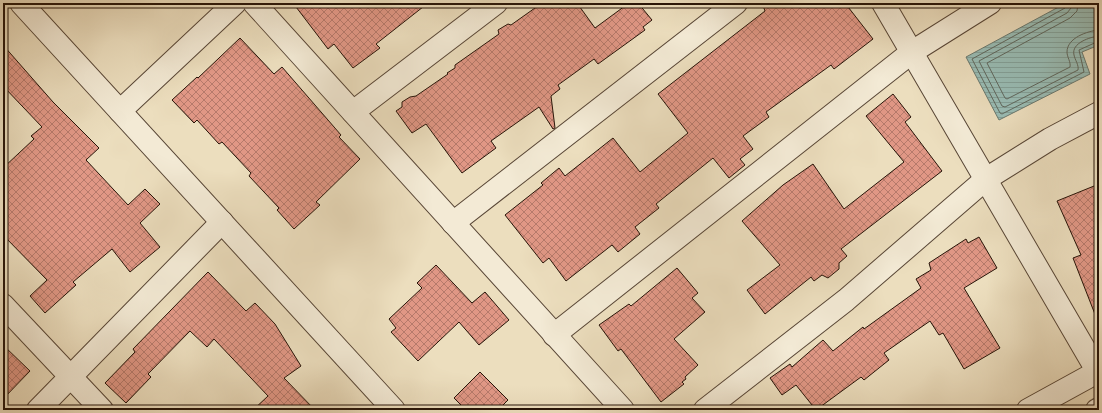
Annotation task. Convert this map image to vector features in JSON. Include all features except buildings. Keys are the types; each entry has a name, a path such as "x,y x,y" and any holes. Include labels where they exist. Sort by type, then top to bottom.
{"street":[{"path":"21,3 394,410"},
{"path":"120,111 235,3"},
{"path":"254,3 554,335 624,410"},
{"path":"353,112 496,3"},
{"path":"453,223 736,3"},
{"path":"883,3 1098,372 1028,410"},
{"path":"554,335 912,52 990,3"},
{"path":"705,410 846,300 986,179 1050,138 1099,113"},
{"path":"38,410 222,222"},
{"path":"3,305 102,410"}],"water":[{"path":"1066,3 1099,3 1099,45 1082,52 1090,74 999,120 966,57"}]}
